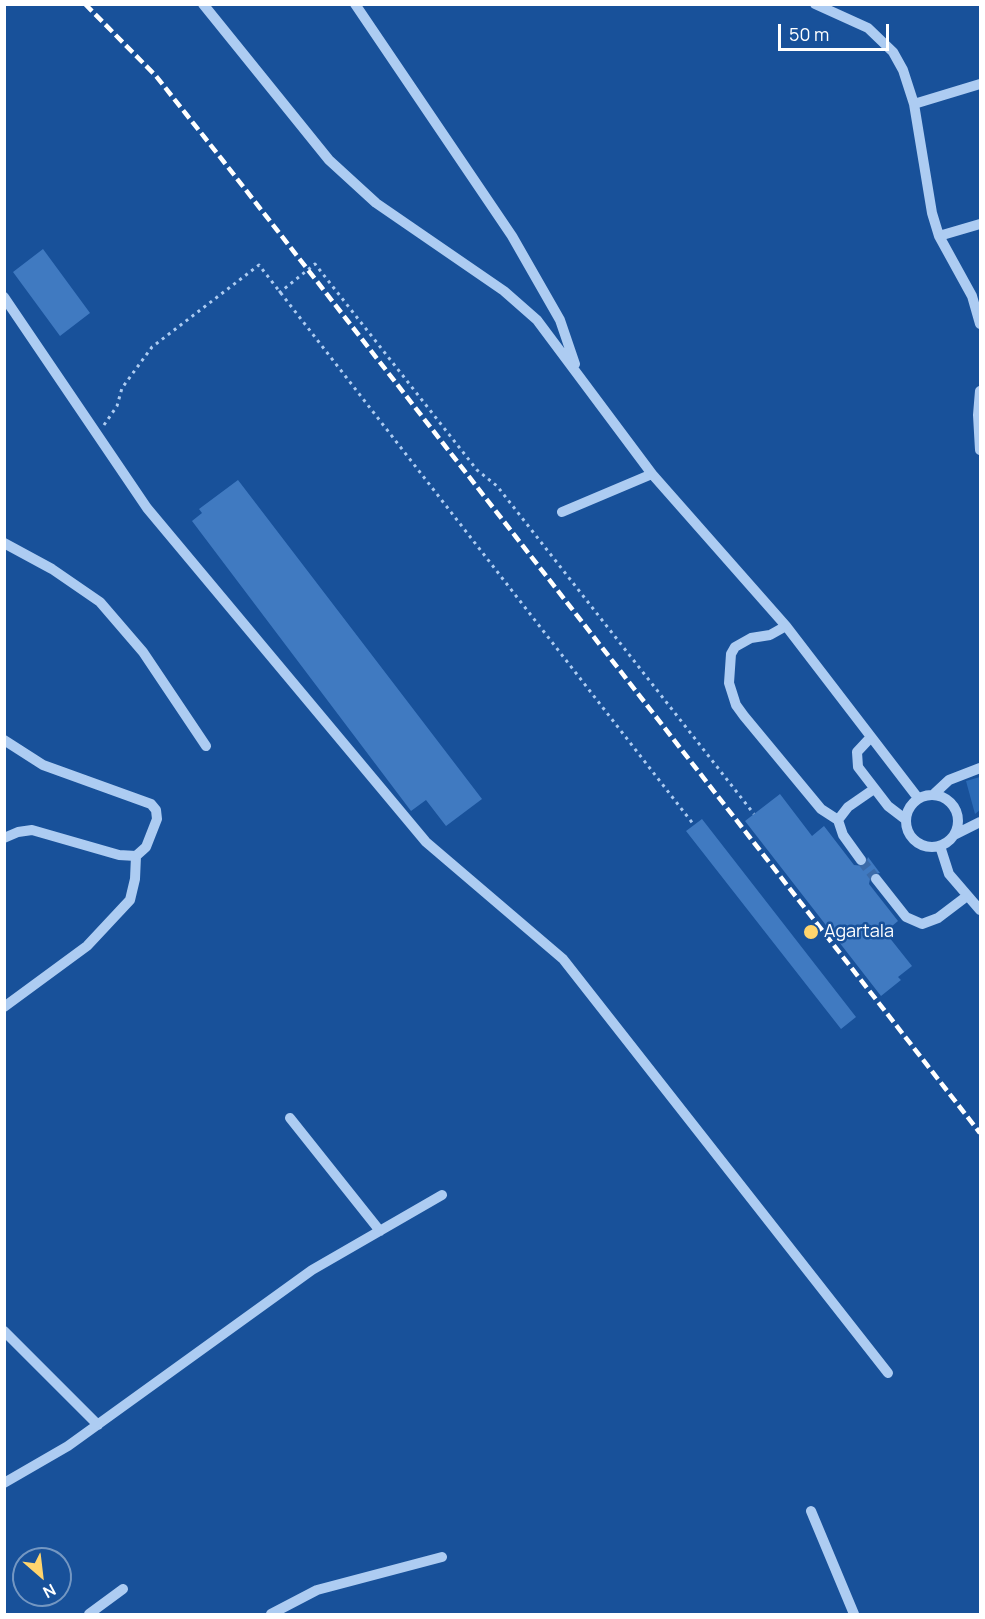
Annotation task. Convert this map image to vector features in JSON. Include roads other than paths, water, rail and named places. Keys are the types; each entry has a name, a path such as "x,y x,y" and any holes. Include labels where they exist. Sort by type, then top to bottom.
{"street":[{"path":"203,4 329,160 376,203 504,291 537,320 652,474 786,626 918,798"},
{"path":"356,4 512,236 560,320 577,371"},
{"path":"815,4 868,28 881,40 903,70 914,104 932,213 939,237 972,296 981,324"},
{"path":"914,104 981,84"},
{"path":"939,237 981,224"},
{"path":"4,297 147,508 426,842 563,959 888,1373"},
{"path":"981,391 978,415 981,450"},
{"path":"562,512 652,474"},
{"path":"4,543 52,569 100,602 144,652 206,746"},
{"path":"786,626 770,635 751,638 735,647 730,663 729,683 732,693 744,716 814,801 829,816 838,820 843,835 861,860"},
{"path":"871,737 861,745 856,759 874,789 888,806 905,819"},
{"path":"4,740 43,765 151,804 156,810 156,823 146,847 136,856 119,855 32,830 18,832 4,838"},
{"path":"934,794 949,780 981,768"},
{"path":"838,820 848,807 874,789"},
{"path":"954,835 958,818 956,809 943,796 934,794 918,798 911,804 905,819 909,836 922,846 940,846 954,835 981,822"},
{"path":"940,846 949,874 981,910"},
{"path":"4,1007 87,946 130,900 135,879 136,856"},
{"path":"876,879 906,917 922,924 938,918 967,896"},
{"path":"290,1118 380,1231"},
{"path":"4,1483 68,1446 312,1270 442,1195"},
{"path":"4,1331 98,1425"},
{"path":"811,1511 854,1614"},
{"path":"270,1614 317,1590 442,1557"},
{"path":"89,1614 123,1589"}],"tunnel":[{"path":"861,860 876,879"}],"railway":[{"path":"85,4 156,76 980,1133"}],"place":[{"name":"Agartala","path":"811,932"}]}
